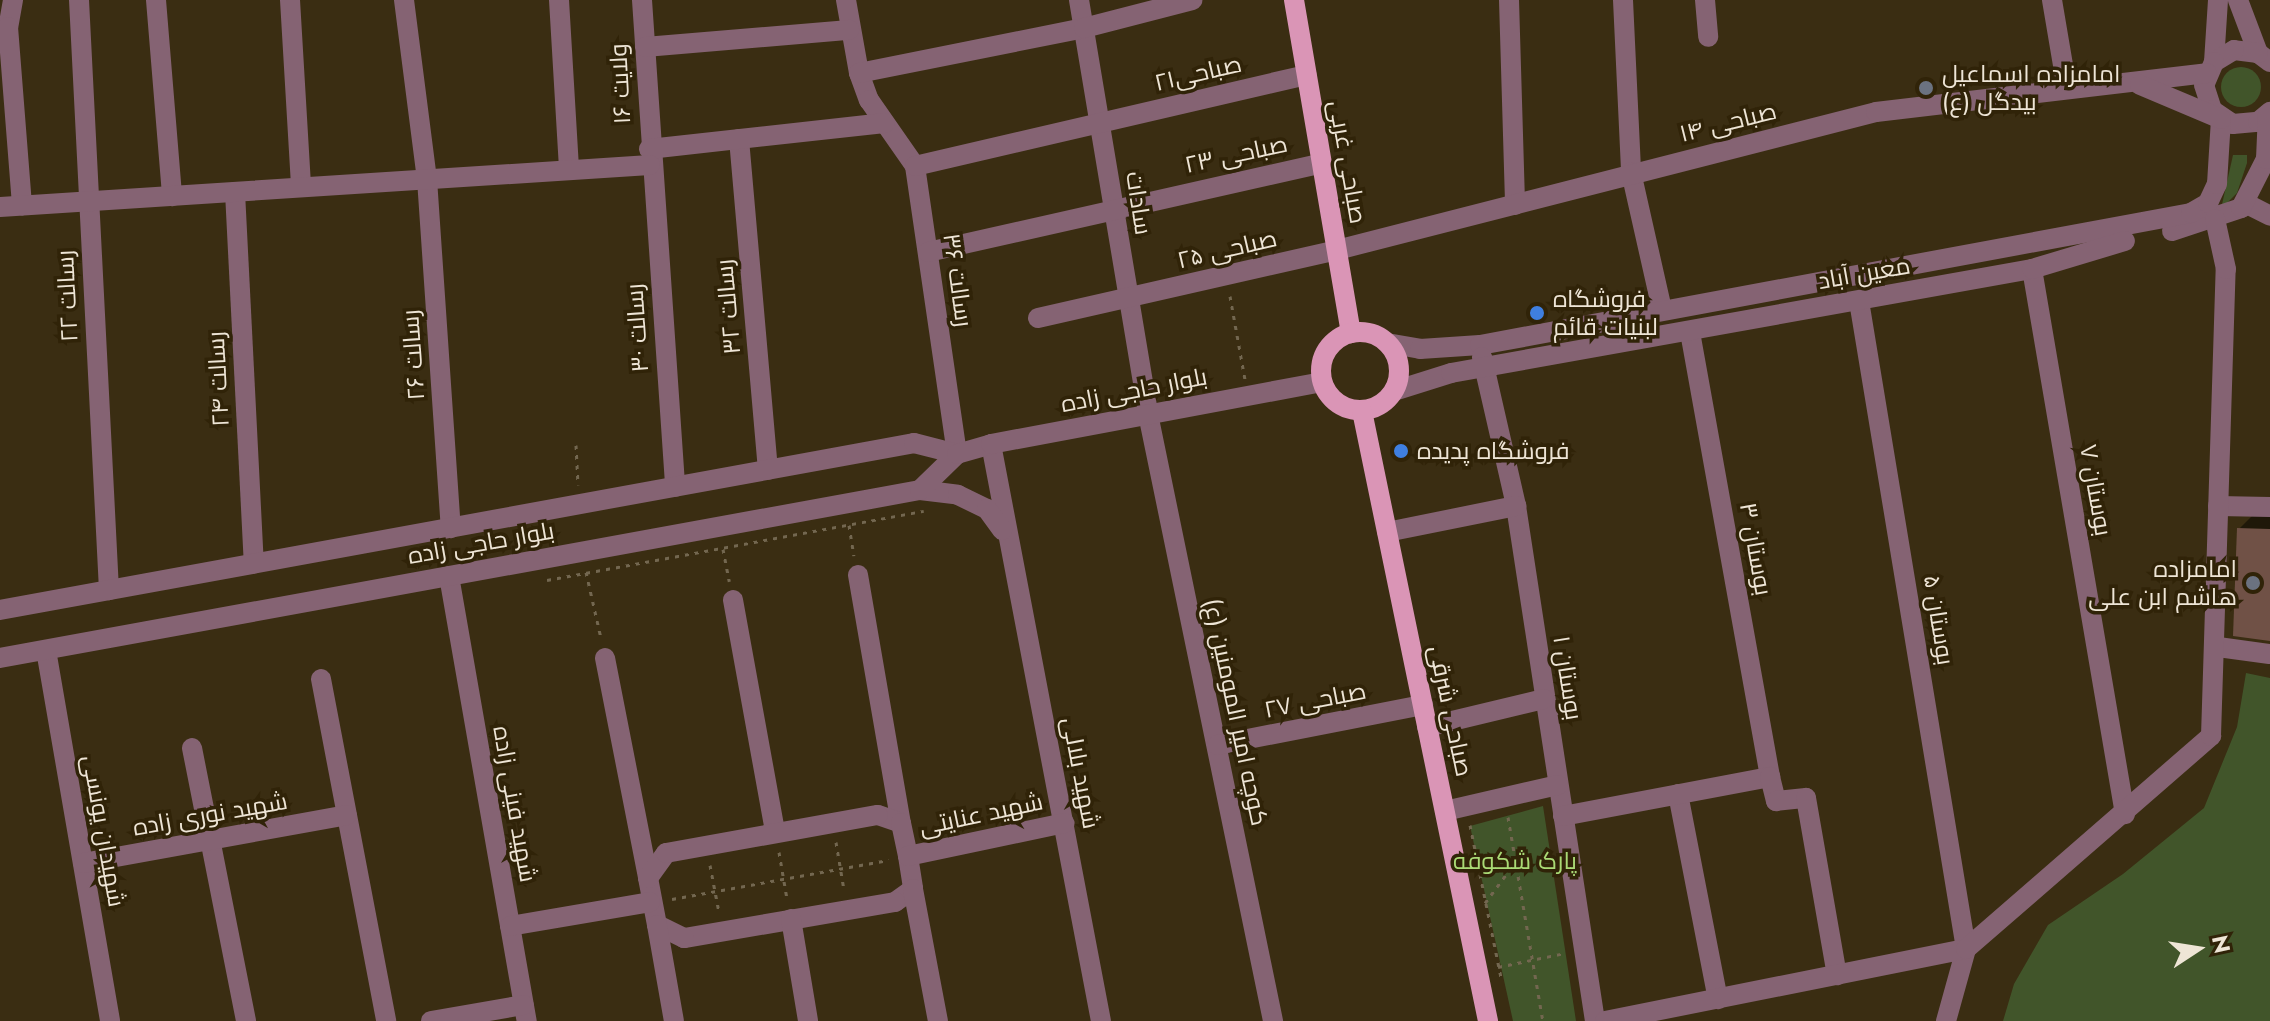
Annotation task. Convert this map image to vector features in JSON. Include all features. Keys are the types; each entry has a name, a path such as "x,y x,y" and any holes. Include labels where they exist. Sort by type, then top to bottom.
{"main road":[{"name":"صباحی غربی","path":"1294,0 1351,333"},
{"path":"1364,332 1387,343 1398,366 1394,391 1386,401 1362,411 1337,403 1322,382 1320,369 1330,346 1351,333 1364,332"},
{"name":"صباحی شرقی","path":"1362,411 1469,925 1488,969 1488,1021"}],"street":[{"path":"13,0 8,27 22,205"},
{"name":"رسالت ۲۲","path":"79,0 109,590"},
{"path":"156,0 172,196"},
{"path":"290,0 301,187"},
{"name":"رسالت ۲۶","path":"404,0 427,179 451,528"},
{"path":"559,0 569,170"},
{"name":"ولایت ۱۶","path":"642,0 650,157"},
{"name":"رسالت ۳۶","path":"846,0 859,73 885,123 915,166 957,454"},
{"name":"سادات","path":"1079,0 1148,414"},
{"path":"859,73 1084,28 1192,0"},
{"path":"1509,0 1515,205"},
{"path":"1623,0 1631,172 1662,310"},
{"path":"1705,0 1708,37"},
{"path":"2052,0 2067,89"},
{"path":"2218,0 2206,99 2221,119"},
{"path":"2238,0 2266,58"},
{"path":"645,47 849,30"},
{"name":"صباحی ۱۴","path":"1337,250 1631,172 1876,112 2067,89 2140,85 2210,67 2234,50 2266,58"},
{"name":"صباحی۲۱","path":"915,166 1307,75"},
{"path":"2140,85 2221,119 2246,125 2269,113"},
{"path":"2269,113 2266,159 2245,203 2270,216"},
{"name":"معین آباد","path":"1387,343 1420,349 1480,345 2191,213 2208,203 2217,184 2222,167 2221,119"},
{"path":"0,207 569,170 739,139 885,123"},
{"name":"رسالت ۳۲","path":"739,139 768,470"},
{"name":"رسالت ۳۰","path":"650,157 675,487"},
{"name":"صباحی ۲۳","path":"928,252 1113,207 1322,163"},
{"name":"رسالت ۲۴","path":"235,192 254,564"},
{"name":"معین آباد","path":"1394,391 1426,379 2032,269 2103,245 2215,219 2245,203"},
{"path":"1605,1021 1966,949 2125,814 2211,736 2218,647 2218,506 2226,269 2215,219"},
{"name":"صباحی ۲۵","path":"1038,318 1337,250"},
{"name":"بوستان ۷","path":"2032,269 2125,814"},
{"name":"بوستان ۵","path":"1859,301 1966,949"},
{"name":"بوستان ۳","path":"1690,332 1770,777"},
{"name":"بوستان ۱","path":"1480,345 1516,506 1595,1021"},
{"name":"بلوار حاجی زاده","path":"0,658 920,490 957,454 991,444 1322,382"},
{"name":"کوچه امیر المومنین (ع)","path":"1148,414 1273,1021"},
{"name":"بلوار حاجی زاده","path":"0,610 914,443 957,454"},
{"name":"شهید بلالی","path":"991,444 1006,537 1065,823 1101,1021"},
{"path":"920,490 958,495 987,509 1006,537"},
{"path":"1387,532 1516,506"},
{"path":"2218,506 2270,507"},
{"path":"858,575 938,1021"},
{"name":"شهید فینی زاده","path":"449,576 525,1013"},
{"path":"733,600 777,840"},
{"path":"2218,647 2270,654"},
{"name":"شهیدان یونسی","path":"46,650 110,1021"},
{"path":"605,658 674,1021"},
{"path":"321,679 386,1021"},
{"path":"1427,727 1544,699"},
{"name":"صباحی ۲۷","path":"1217,745 1423,705"},
{"path":"192,748 246,1021"},
{"path":"1563,816 1770,777 1776,801 1806,798 1837,975"},
{"path":"1445,811 1558,785"},
{"path":"1678,794 1718,999"},
{"name":"شهید نوری زاده","path":"83,863 347,815"},
{"path":"648,878 666,853 777,840 878,815 901,823"},
{"name":"شهید عنایتی","path":"908,856 1065,823"},
{"path":"657,925 684,938 895,902 913,889"},
{"path":"510,926 650,902"},
{"path":"791,919 808,1021"},
{"path":"1946,1021 1966,949"},
{"path":"431,1021 525,1013"}],"path":[{"path":"1227,276 1248,395"},
{"path":"576,445 579,504"},
{"path":"849,525 858,575"},
{"path":"722,548 733,600"},
{"path":"586,572 605,658"},
{"path":"1504,797 1543,1021"},
{"path":"1466,806 1485,902 1488,969 1501,980"},
{"path":"847,909 835,837 849,835"},
{"path":"777,840 792,846"},
{"path":"764,851 777,840"},
{"path":"777,840 791,919"},
{"path":"879,846 884,877"},
{"path":"650,902 908,856"},
{"path":"695,864 723,858"},
{"path":"709,860 722,932"},
{"path":"1469,925 1515,862"},
{"path":"670,884 674,909"},
{"path":"1488,969 1584,949"}],"green space":[{"path":"2241,67 2255,73 2261,87 2255,101 2241,107 2227,101 2221,87 2227,73"},
{"path":"2233,155 2247,155 2247,163 2237,193 2221,209"},
{"path":"2246,673 2270,678 2270,1021 2003,1021 2014,984 2048,925 2123,874 2204,808 2237,727"},
{"name":"پارک شکوفه","path":"1543,806 1576,1021 1513,1021 1470,826"}],"building":[{"name":"امامزاده هاشم ابن علی","path":"2237,528 2270,529 2270,641 2233,636"}],"place":[{"name":"امامزاده اسماعیل (ع) بیدگل","path":"1926,88"},
{"name":"فروشگاه لبنیات قائم","path":"1537,313"},
{"name":"فروشگاه پدیده","path":"1401,451"},
{"name":"امامزاده هاشم ابن علی","path":"2253,583"}]}
